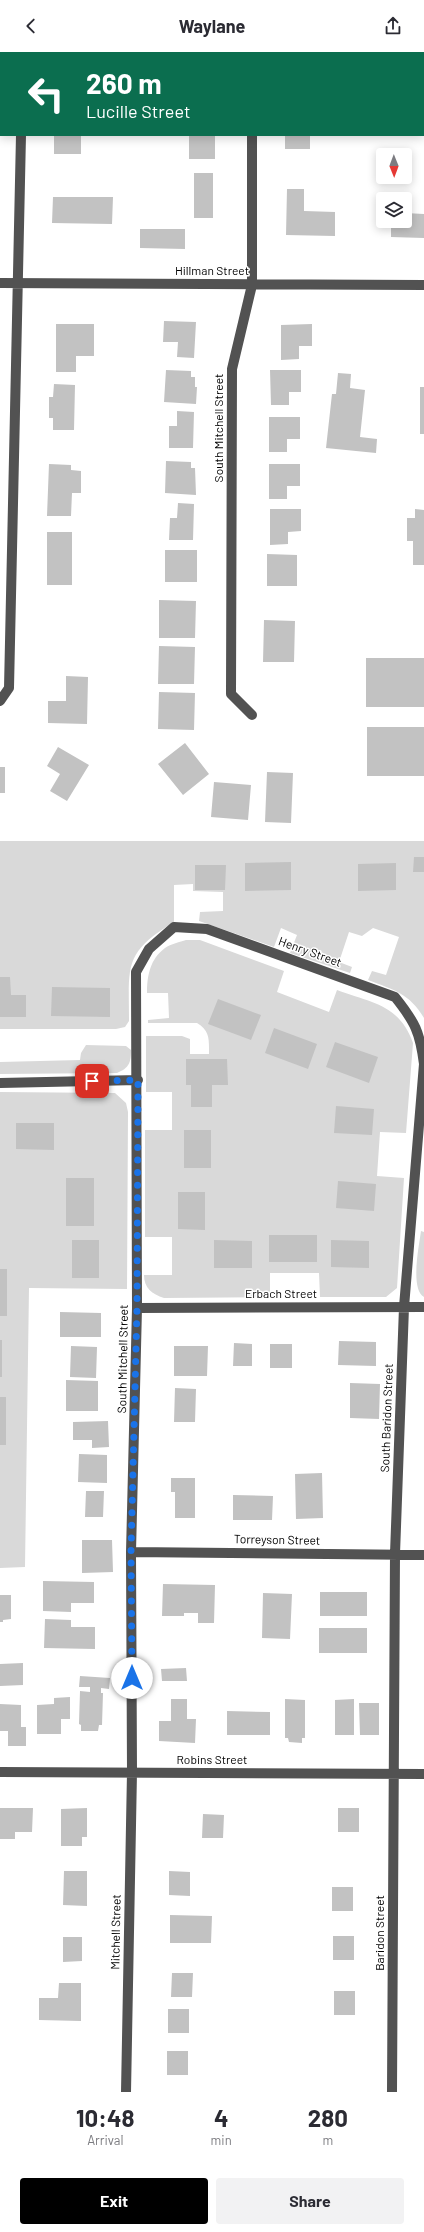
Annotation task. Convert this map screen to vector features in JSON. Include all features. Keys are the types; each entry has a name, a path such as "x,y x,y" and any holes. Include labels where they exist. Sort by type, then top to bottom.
{"street":[{"path":"0,701 9,688 21,136"},
{"name":"South Mitchell Street","path":"252,136 252,284 232,369 231,694 252,715"},
{"name":"Hillman Street","path":"0,283 424,285"},
{"name":"Henry Street","path":"149,949 174,927 208,929 395,997 414,1020 421,1041 424,1064"},
{"name":"South Mitchell Street","path":"132,1772 131,1552 137,1308 138,1080 136,972 149,949"},
{"name":"South Baridon Street","path":"394,1773 395,1554 404,1307 424,1064"},
{"path":"0,1083 138,1080"},
{"name":"Erbach Street","path":"137,1308 424,1307"},
{"name":"Torreyson Street","path":"131,1552 424,1555"},
{"name":"Robins Street","path":"0,1772 424,1774"},
{"name":"Mitchell Street","path":"126,2092 132,1772"},
{"name":"Baridon Street","path":"392,2092 394,1773"}],"shaded area":[{"path":"0,841 424,841 424,1018 413,1003 400,993 368,980 372,971 386,975 399,937 373,928 362,936 349,932 339,962 352,967 350,973 290,953 297,935 281,928 274,947 199,921 200,912 223,911 223,892 193,891 193,884 174,885 174,922 145,943 137,952 132,962 129,987 129,1021 125,1027 116,1029 0,1029"},
{"path":"186,940 200,940 284,971 277,992 329,1012 337,990 373,1002 383,1007 400,1020 407,1030 413,1043 406,1133 380,1132 377,1176 404,1178 397,1288 386,1297 320,1297 319,1273 270,1273 270,1297 164,1298 156,1295 145,1284 144,1275 172,1275 172,1237 145,1237 145,1130 172,1130 172,1092 146,1092 146,1036 182,1036 190,1039 190,1054 209,1054 207,1032 197,1023 148,1023 148,1020 169,1018 168,993 147,993 150,968 156,957 165,948"},
{"path":"86,1045 126,1046 131,1050 130,1062 127,1067 117,1073 0,1074 0,1062 80,1060 81,1053"},
{"path":"0,1092 115,1093 126,1103 128,1112 127,1289 29,1288 25,1567 0,1568"},
{"path":"421,1231 424,1232 424,1297 417,1285 416,1277 417,1256"}],"building":[{"path":"54,136 81,136 81,154 54,154"},
{"path":"189,136 215,136 215,159 189,159"},
{"path":"285,136 310,136 310,149 285,149"},
{"path":"194,173 213,173 213,218 194,218"},
{"path":"287,189 304,189 304,211 335,212 335,236 286,235"},
{"path":"53,197 113,197 112,224 52,223"},
{"path":"412,213 424,214 424,238 391,237 391,228 412,228"},
{"path":"140,229 185,229 185,249 140,248"},
{"path":"164,321 196,322 194,358 177,357 178,342 163,342"},
{"path":"56,324 94,324 94,356 76,356 76,372 56,372"},
{"path":"312,324 312,346 299,346 299,359 281,360 281,325"},
{"path":"166,370 191,371 191,377 195,377 195,387 197,387 196,404 164,402"},
{"path":"270,370 301,370 301,392 289,392 289,405 271,405"},
{"path":"338,373 351,374 350,388 365,390 360,437 377,439 376,453 326,448 332,394 336,394"},
{"path":"54,384 75,385 74,430 53,430 53,418 49,418 49,397 53,397"},
{"path":"420,387 424,387 424,434 420,434"},
{"path":"177,411 194,412 193,448 169,448 169,426 177,426"},
{"path":"269,417 300,417 300,439 287,439 287,452 269,452"},
{"path":"166,461 191,462 191,468 195,468 196,495 165,493"},
{"path":"49,464 71,465 71,470 81,471 81,493 72,493 71,516 47,516"},
{"path":"269,464 300,464 300,486 287,486 287,499 269,499"},
{"path":"178,503 194,504 193,540 169,540 170,518 177,518"},
{"path":"270,509 301,509 301,531 288,532 288,544 270,545"},
{"path":"415,509 424,510 424,565 413,565 413,541 407,541 407,518 415,518"},
{"path":"47,532 72,532 72,585 47,585"},
{"path":"165,550 197,550 197,582 165,582"},
{"path":"267,554 297,555 297,586 267,586"},
{"path":"159,600 196,601 195,638 159,638"},
{"path":"264,620 295,621 294,662 263,662"},
{"path":"159,646 195,647 194,684 158,684"},
{"path":"366,658 424,658 424,707 366,707"},
{"path":"66,676 88,677 87,724 48,723 48,701 66,701"},
{"path":"159,692 195,693 194,730 158,729"},
{"path":"367,727 424,727 424,776 367,776"},
{"path":"185,743 209,774 183,795 158,764"},
{"path":"58,747 89,765 67,801 50,791 60,774 47,766"},
{"path":"0,767 5,767 5,793 0,793"},
{"path":"267,772 293,773 291,823 265,822"},
{"path":"214,782 251,785 248,820 211,817"},
{"path":"414,857 424,857 424,872 413,872"},
{"path":"291,862 291,890 245,891 245,863"},
{"path":"396,863 396,890 358,891 358,864"},
{"path":"195,865 226,865 225,890 195,890"},
{"path":"0,977 10,977 11,995 26,995 26,1017 0,1017"},
{"path":"52,987 110,988 110,1017 51,1016"},
{"path":"218,999 261,1015 251,1040 208,1024"},
{"path":"274,1028 317,1044 308,1069 265,1053"},
{"path":"335,1042 378,1057 369,1083 326,1067"},
{"path":"186,1059 227,1059 228,1085 212,1085 212,1107 191,1107 191,1085 186,1085"},
{"path":"336,1106 374,1109 372,1135 334,1133"},
{"path":"16,1123 54,1123 54,1150 16,1149"},
{"path":"184,1130 211,1130 211,1168 184,1168"},
{"path":"66,1178 94,1178 94,1226 66,1226"},
{"path":"338,1181 376,1184 374,1211 336,1208"},
{"path":"178,1192 205,1192 205,1230 178,1229"},
{"path":"269,1235 317,1235 317,1262 269,1262"},
{"path":"72,1240 99,1240 99,1278 72,1278"},
{"path":"214,1240 252,1241 252,1268 214,1268"},
{"path":"331,1240 369,1241 369,1268 331,1267"},
{"path":"0,1269 7,1269 7,1316 0,1316"},
{"path":"60,1312 101,1313 101,1337 60,1337"},
{"path":"0,1340 2,1340 2,1377 0,1377"},
{"path":"339,1341 376,1342 376,1366 338,1365"},
{"path":"234,1343 252,1344 252,1366 233,1366"},
{"path":"270,1344 292,1344 292,1368 270,1368"},
{"path":"71,1346 97,1347 96,1378 70,1377"},
{"path":"174,1346 208,1346 207,1376 174,1376"},
{"path":"66,1380 98,1381 98,1411 66,1411"},
{"path":"350,1383 380,1384 379,1419 350,1418"},
{"path":"175,1388 196,1389 195,1422 174,1422"},
{"path":"0,1397 6,1397 6,1445 0,1445"},
{"path":"108,1421 109,1447 92,1448 92,1440 73,1440 73,1422"},
{"path":"79,1454 107,1455 107,1483 78,1482"},
{"path":"322,1473 323,1518 296,1519 295,1474"},
{"path":"171,1478 195,1478 195,1518 175,1518 175,1492 171,1492"},
{"path":"86,1491 104,1491 103,1517 85,1517"},
{"path":"233,1495 273,1496 272,1520 233,1520"},
{"path":"82,1540 112,1540 113,1572 82,1573"},
{"path":"43,1581 94,1582 94,1603 71,1603 71,1612 43,1611"},
{"path":"163,1584 215,1585 214,1623 198,1623 198,1613 184,1613 184,1616 162,1616"},
{"path":"320,1592 367,1592 367,1616 320,1616"},
{"path":"263,1593 292,1594 290,1639 262,1638"},
{"path":"0,1595 11,1595 11,1619 3,1620 3,1622 0,1622"},
{"path":"45,1619 71,1620 71,1627 95,1627 95,1649 44,1648"},
{"path":"319,1628 367,1628 367,1653 319,1653"},
{"path":"23,1663 23,1685 0,1686 0,1664"},
{"path":"186,1668 187,1681 162,1681 161,1669"},
{"path":"80,1676 110,1678 109,1689 101,1688 101,1693 103,1693 102,1725 99,1725 98,1731 81,1731 81,1725 79,1724 80,1691 90,1692 90,1687 79,1687"},
{"path":"70,1697 70,1719 61,1719 61,1734 37,1734 37,1705 54,1704 54,1698"},
{"path":"171,1699 187,1699 187,1719 196,1719 195,1743 159,1741 159,1721 171,1721"},
{"path":"285,1699 305,1700 305,1738 302,1738 302,1743 289,1742 288,1738 285,1738"},
{"path":"354,1699 354,1735 335,1735 335,1700"},
{"path":"359,1703 379,1703 379,1735 360,1735"},
{"path":"0,1704 21,1705 21,1727 26,1727 26,1746 8,1746 8,1731 0,1731"},
{"path":"227,1711 270,1712 270,1735 227,1735"},
{"path":"0,1808 33,1808 32,1832 15,1832 15,1839 0,1839"},
{"path":"87,1808 87,1837 82,1837 82,1846 61,1846 61,1809"},
{"path":"338,1808 359,1808 359,1832 338,1832"},
{"path":"203,1814 224,1815 223,1838 202,1838"},
{"path":"64,1871 87,1871 87,1906 63,1905"},
{"path":"169,1871 190,1872 190,1896 169,1895"},
{"path":"332,1887 353,1887 353,1911 332,1911"},
{"path":"170,1915 212,1916 211,1943 170,1943"},
{"path":"333,1936 354,1936 354,1960 333,1960"},
{"path":"63,1937 82,1937 82,1961 63,1962"},
{"path":"172,1973 193,1973 192,1997 171,1997"},
{"path":"59,1983 81,1983 81,2021 39,2020 39,1998 58,1998"},
{"path":"334,1991 355,1991 355,2015 334,2015"},
{"path":"168,2009 189,2009 189,2033 168,2033"},
{"path":"167,2051 188,2051 188,2075 167,2075"}],"route":[{"path":"92,1081 138,1080 137,1308 131,1552 132,1678"}]}
